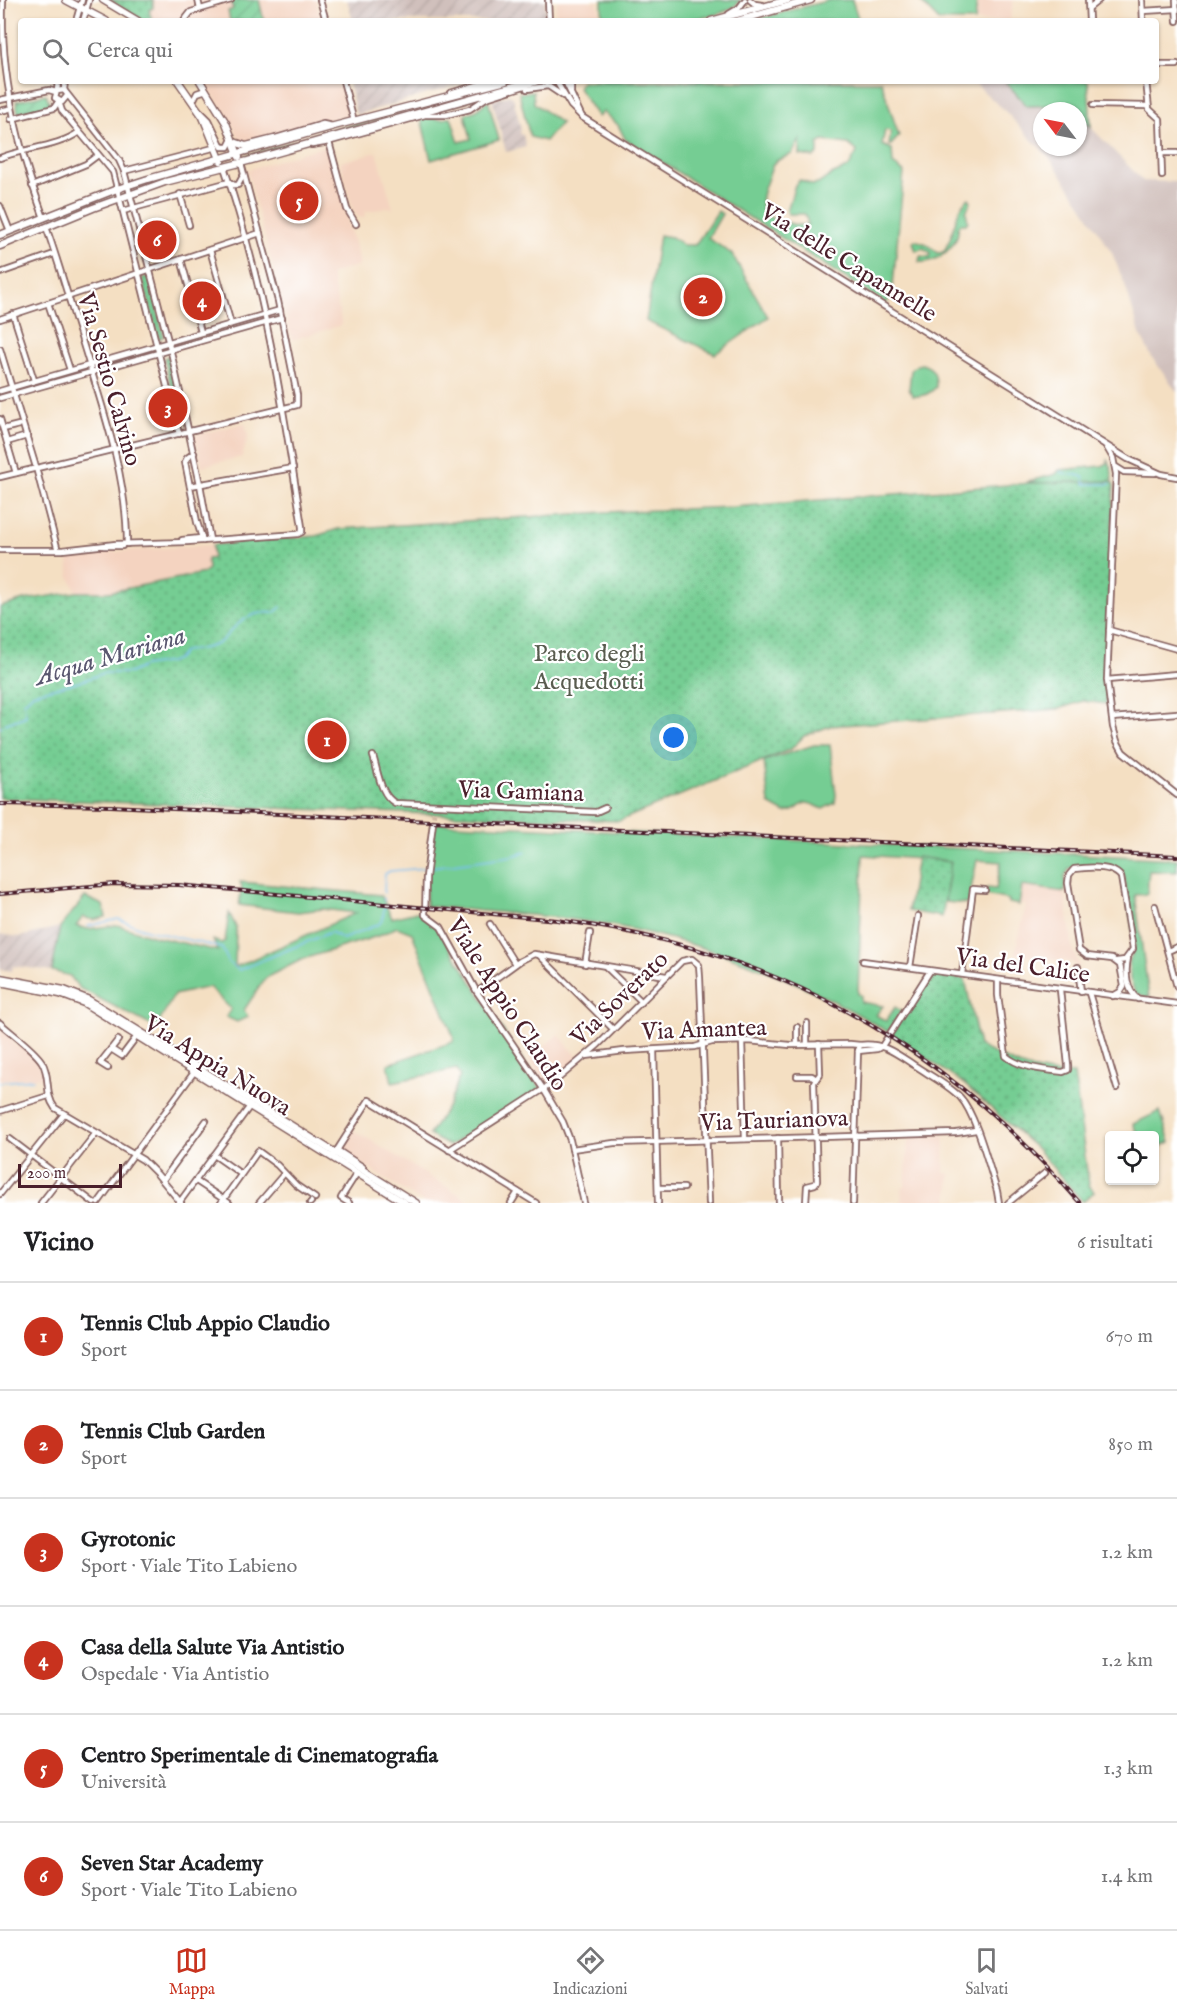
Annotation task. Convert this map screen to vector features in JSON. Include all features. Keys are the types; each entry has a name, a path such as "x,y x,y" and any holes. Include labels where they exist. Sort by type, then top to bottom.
{"main road":[{"path":"66,0 100,18"},
{"path":"103,0 133,18"},
{"path":"752,16 768,6 788,0"},
{"path":"721,18 752,16 811,0"},
{"path":"180,84 197,108 224,167"},
{"path":"202,84 233,139 241,163"},
{"path":"1,240 10,231 117,189 334,126 392,113 495,84"},
{"path":"1,240 46,227 130,194 521,84"},
{"path":"233,139 246,146 274,139 287,140"},
{"name":"Via Appia Nuova","path":"0,978 64,990 81,996 416,1203"},
{"name":"Via Appia Nuova","path":"0,982 72,998 84,1003 250,1106 335,1153 357,1173 405,1203"},
{"path":"193,1064 195,1071"}],"street":[{"path":"3,0 0,35 1,66 7,99 19,150 44,218"},
{"path":"82,0 83,18"},
{"path":"78,18 89,0"},
{"path":"198,0 200,9"},
{"path":"186,18 188,14 200,9 231,0"},
{"path":"320,0 325,18"},
{"path":"548,0 549,18"},
{"path":"747,0 768,6"},
{"path":"747,0 752,16"},
{"path":"724,17 747,0"},
{"path":"1088,0 1089,18"},
{"path":"1089,8 1099,0"},
{"path":"1142,0 1143,18"},
{"path":"1176,0 1177,21"},
{"path":"1143,11 1177,9"},
{"path":"1159,65 1177,65"},
{"path":"57,84 54,97 59,102 60,108 113,172 179,434"},
{"path":"65,84 67,96 119,160 124,171 169,342 194,453 210,540"},
{"path":"344,84 354,121"},
{"path":"392,113 406,105 480,84"},
{"path":"306,145 329,142 425,115 446,115 470,109 487,98 532,84"},
{"name":"Via delle Capannelle","path":"558,84 571,106 582,117 1128,459 1161,474"},
{"path":"566,84 582,117"},
{"path":"571,94 572,84"},
{"path":"1146,84 1148,106 1151,112 1160,118 1162,176"},
{"path":"518,89 551,87 560,93 571,106"},
{"path":"0,100 49,90 64,90"},
{"path":"192,101 197,93 206,90"},
{"path":"11,118 52,109 59,102 65,101 67,96"},
{"path":"1093,105 1148,106"},
{"path":"197,108 207,117 222,147 230,146 233,139"},
{"path":"0,111 9,109"},
{"path":"274,139 323,124 334,126"},
{"path":"0,158 19,150 69,139 79,132"},
{"path":"329,142 348,211 356,224"},
{"path":"124,171 216,147"},
{"path":"1161,153 1177,153"},
{"path":"32,186 86,164 98,155"},
{"path":"165,160 168,174"},
{"path":"0,477 296,406 298,401 282,318 241,163"},
{"path":"0,552 113,547 127,544 174,542 201,537 210,540 300,533 302,527 293,468 266,323 224,167"},
{"path":"123,211 229,182 235,186 238,185 244,173"},
{"path":"232,193 239,188 248,189"},
{"path":"180,194 189,225"},
{"path":"76,205 81,209 80,213"},
{"path":"0,206 10,231"},
{"name":"Via Sestio Calvino","path":"46,227 114,450 122,491 127,544"},
{"path":"0,319 260,233"},
{"path":"210,250 231,324"},
{"path":"0,273 54,254"},
{"path":"181,259 201,332"},
{"path":"48,303 70,370"},
{"path":"0,391 280,310"},
{"path":"13,314 34,380"},
{"path":"0,398 282,318"},
{"path":"211,329 214,337"},
{"path":"0,349 60,548"},
{"path":"0,420 16,473"},
{"path":"3,429 19,424"},
{"path":"7,442 27,436"},
{"name":"Via delle Capannelle","path":"1097,438 1110,451 1115,465"},
{"path":"194,453 185,461 201,537"},
{"path":"1116,481 1127,472 1131,465 1128,459 1121,458 1115,465 1107,680 1112,718 1117,741 1123,752 1177,795"},
{"path":"1115,465 1127,472 1177,477"},
{"path":"190,486 293,468"},
{"path":"201,537 209,530"},
{"path":"1109,630 1177,649"},
{"path":"1107,680 1177,674"},
{"path":"1112,718 1177,713"},
{"path":"373,756 389,800 398,803 434,805 434,812"},
{"name":"Via Gamiana","path":"434,805 596,812 606,808"},
{"name":"Viale Appio Claudio","path":"433,823 426,875 425,915 441,927 477,992 544,1090 566,1128 584,1203"},
{"path":"1074,869 1108,869 1116,871 1121,877 1132,952 1123,962 1117,962 1087,956 1077,947 1068,883 1069,875 1074,869"},
{"path":"962,974 974,889 985,890"},
{"path":"1155,906 1177,987"},
{"path":"910,967 918,916"},
{"path":"490,924 515,964"},
{"path":"585,964 590,933"},
{"path":"1168,951 1177,947"},
{"path":"477,992 530,955 666,976"},
{"path":"538,955 613,1029"},
{"path":"1125,998 1128,958"},
{"name":"Via Soverato","path":"449,1150 544,1090 586,1056 684,960 696,960 699,966 703,1046"},
{"name":"Via del Calice","path":"863,961 1060,990 1177,1004"},
{"path":"1117,962 1122,970 1126,988 1138,999"},
{"path":"606,967 641,1001"},
{"path":"1078,967 1082,992"},
{"path":"930,971 882,1046 901,1056 957,1094 968,1109 997,1191 999,1203"},
{"path":"998,980 1006,1056 1031,1066 1064,1072 1069,1067 1060,990"},
{"path":"1113,996 1126,988"},
{"path":"1089,993 1117,1088"},
{"path":"0,1023 42,1062 47,1077 48,1096 54,1107 134,1154 163,1180 180,1203 250,1106"},
{"path":"807,1023 807,1044"},
{"path":"797,1026 797,1045"},
{"path":"111,1049 122,1056 137,1036"},
{"path":"108,1068 100,1062 118,1040"},
{"path":"742,1041 745,1139"},
{"name":"Via Amantea","path":"586,1056 621,1051 703,1046 708,1042 852,1044 859,1048 877,1049 882,1046"},
{"path":"806,1203 806,1187 817,1181 814,1082 820,1074 819,1044"},
{"path":"703,1046 709,1203"},
{"path":"854,1203 859,1048"},
{"path":"654,1050 658,1203"},
{"path":"10,1139 60,1179 96,1203 195,1071"},
{"path":"797,1076 811,1076 816,1079"},
{"path":"0,1111 48,1096"},
{"path":"335,1153 369,1100 536,1203"},
{"path":"0,1194 64,1114"},
{"path":"163,1180 206,1121"},
{"name":"Via Taurianova","path":"572,1149 614,1143 956,1133 976,1130"},
{"path":"41,1203 96,1133"},
{"path":"778,1138 779,1203"},
{"path":"222,1201 258,1151 277,1165 312,1201"},
{"path":"214,1155 241,1174"},
{"path":"349,1203 341,1198 357,1173"},
{"path":"1008,1203 1045,1173"},
{"path":"259,1203 283,1175"},
{"path":"196,1180 222,1201 229,1203"},
{"path":"658,1188 684,1188"},
{"path":"511,1203 518,1192"}],"shaded area":[{"path":"153,0 316,0 320,18 151,18 149,9"},
{"path":"347,0 545,0 546,18 352,18"},
{"path":"558,0 589,0 592,2 597,0 601,18 556,18"},
{"path":"977,0 1013,0 1010,18 975,18"},
{"path":"204,84 339,84 348,115 243,142 226,113"},
{"path":"349,84 462,84 356,115"},
{"path":"975,84 1014,84 1061,102 1033,102 1033,141"},
{"path":"510,95 513,97 521,129 520,134 523,135 526,147 506,152 492,100"},
{"path":"1087,123 1143,181 1177,182 1177,392 1151,356 1140,334 1125,285 1112,253 1047,156 1087,156"},
{"path":"327,145 360,265 331,274 342,325 292,340 247,170"},
{"path":"377,152 393,209 389,207 365,212 364,218 358,217 353,211 340,162"},
{"path":"245,423 248,437 242,457 202,466 195,435"},
{"path":"212,545 213,558 204,573 109,592 77,592 69,576 68,555"},
{"path":"1022,886 1065,892 1073,950 1080,967 1075,967 1075,964 1071,962 1015,954 1026,905 1020,904"},
{"path":"60,927 52,971 13,966 12,971 0,969 0,934 20,937"},
{"path":"0,1026 12,1037 17,1047 23,1046 38,1063 45,1077 0,1080"},
{"path":"558,1034 579,1058 546,1085 529,1060"},
{"path":"352,1129 468,1200 466,1203 424,1203 339,1150"},
{"path":"945,1135 944,1173 950,1174 948,1203 901,1203 902,1188 905,1187 908,1137"}],"green space":[{"path":"110,0 153,0 153,8 149,10 151,18 139,18"},
{"path":"231,0 259,0 263,18 229,18 228,11 233,9"},
{"path":"602,0 741,0 731,9 702,18 602,18"},
{"path":"830,0 852,0 858,18 761,18"},
{"path":"919,0 977,0 975,18 936,18"},
{"path":"580,84 882,84 899,136 889,145 891,131 885,130 882,145 892,149 893,164 904,172 893,285 888,302 885,303 625,139 618,125 603,112 598,117 578,88","holes":["800,140 800,155 814,157 818,154 818,144 823,141 848,144 857,151 848,168 831,175 818,184 812,185 800,180 795,185 787,211 788,214 805,214 808,224 794,224 773,219 766,214 761,200 773,164 792,154"]},
{"path":"1008,84 1088,84 1091,127 1087,123 1087,102 1033,102 1033,106 1027,106"},
{"path":"533,91 534,103 561,123 545,141 530,137 519,93"},
{"path":"46,94 49,106 18,113 16,101"},
{"path":"488,100 499,140 431,160 421,118 451,117 459,142 471,139 465,114 477,110"},
{"path":"402,113 314,139 241,157 335,129"},
{"path":"969,198 971,201 966,212 968,221 958,226 958,233 951,246 933,260 919,262 920,256 930,257 931,253 923,248 916,251 913,242 915,240 927,244 938,253 943,252 960,210"},
{"path":"718,211 722,214 708,238 732,254 768,317 715,354 646,321 659,235 672,237 683,245 695,245"},
{"path":"149,276 164,336 159,339 142,278"},
{"path":"168,356 184,419 179,421 164,358"},
{"path":"922,364 934,372 936,387 926,394 913,396 909,389 911,370"},
{"path":"1108,460 1114,486 1026,482 1056,474 1059,470 1102,466 1108,463"},
{"name":"Parco degli Acquedotti","path":"1112,481 1114,486 1105,678 1106,704 1083,701 1058,709 830,726 804,736 791,749 619,821 0,798 0,607 24,600 77,592 109,592 204,573 208,569 207,559 213,558 212,545 316,536 338,529 606,512 733,507 1031,483"},
{"path":"814,745 830,745 835,803 823,809 805,803 785,813 769,804 764,761"},
{"path":"435,823 1177,859 1177,872 1149,871 1147,894 1135,895 1149,998 1135,993 1130,979 1129,962 1135,946 1124,876 1111,866 1070,868 1065,876 1065,892 1022,886 1019,905 1009,903 1009,900 986,895 987,888 996,889 1001,862 977,860 968,904 945,902 950,861 863,855 858,994 861,995 861,1002 883,1006 876,1015 886,1021 895,1007 901,1011 888,1032 803,986 744,962 684,942 597,923 426,906 426,875"},
{"path":"917,857 951,862 942,917 908,911"},
{"path":"240,882 381,895 392,918 421,911 422,916 436,926 541,1089 449,1146 429,1135 448,1106 460,1076 457,1069 392,1082 388,1064 453,1042 454,1038 412,933 397,927 378,936 303,959 271,975 264,980 244,1010 248,1017 237,1022 226,1017 231,1009 209,987 174,995 156,1028 79,988 70,976 52,971 60,927 85,897 103,905 106,917 93,920 83,917 76,926 88,929 117,925 152,936 218,951 213,940 221,943 225,941 229,913 236,927 235,967 356,913 323,909 298,912 239,905 242,887"},
{"path":"930,975 965,979 979,1046 1024,1067 1060,1074 1074,1074 1089,1185 1094,1192 1083,1202 1037,1149 964,1084 891,1034"},
{"path":"1160,1111 1170,1142 1159,1147 1159,1131 1136,1131 1133,1124"}],"waterway":[{"path":"1060,471 1084,478"},
{"path":"1084,481 1085,484 1111,484"},
{"name":"Acqua Mariana","path":"5,724 26,716 24,702 33,693 79,682 104,673 130,673 144,666 170,662 179,658 184,651 217,644 248,617 260,613 274,613 281,607"},
{"path":"431,867 526,852"},
{"path":"384,893 385,874 390,871 425,868"},
{"path":"88,926 118,919 147,930 222,948 229,963 239,970 331,932 343,939 379,924 383,919 384,906"},
{"path":"0,1082 33,1079"}],"tunnel":[{"path":"433,823 434,812"}],"railway":[{"path":"0,804 111,806 1177,856"},
{"path":"0,894 114,884 179,885 557,920 635,934 709,953 779,979 846,1011 909,1049 969,1094 1026,1145 1080,1203"}],"place":[{"name":"Centro Sperimentale di Cinematografia","path":"299,201"},
{"name":"Seven Star Academy","path":"157,240"},
{"name":"Tennis Club Garden","path":"703,297"},
{"name":"Casa della Salute Via Antistio","path":"202,301"},
{"name":"Gyrotonic","path":"168,408"},
{"name":"Tennis Club Appio Claudio","path":"327,740"}]}
